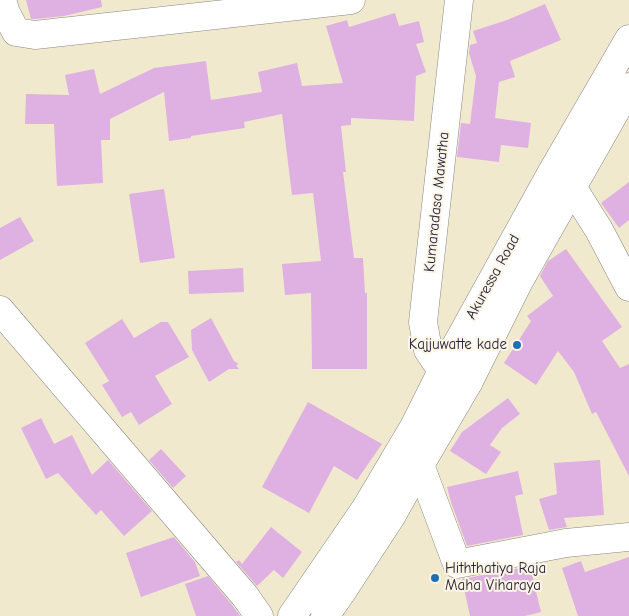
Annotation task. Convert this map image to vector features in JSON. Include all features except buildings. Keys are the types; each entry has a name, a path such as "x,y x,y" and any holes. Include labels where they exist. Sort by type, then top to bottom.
{"main road":[{"path":"2,0 16,32 35,35 351,0"},
{"name":"Kumaradasa Mawatha","path":"442,371 428,350 423,322 460,0"},
{"name":"Akuressa Road","path":"292,616 366,508 414,427 442,371 547,181 629,38"},
{"name":"Akuressa Road","path":"325,616 392,515 468,383 519,281 629,87"},
{"path":"572,187 599,230 629,288"},
{"path":"0,310 245,596 259,616"},
{"path":"442,371 468,383"},
{"path":"420,465 457,564 566,543 629,537"}],"place":[{"name":"Kajjuwatte kade","path":"517,345"},
{"name":"Hiththatiya Raja Maha Viharaya","path":"435,578"}]}
